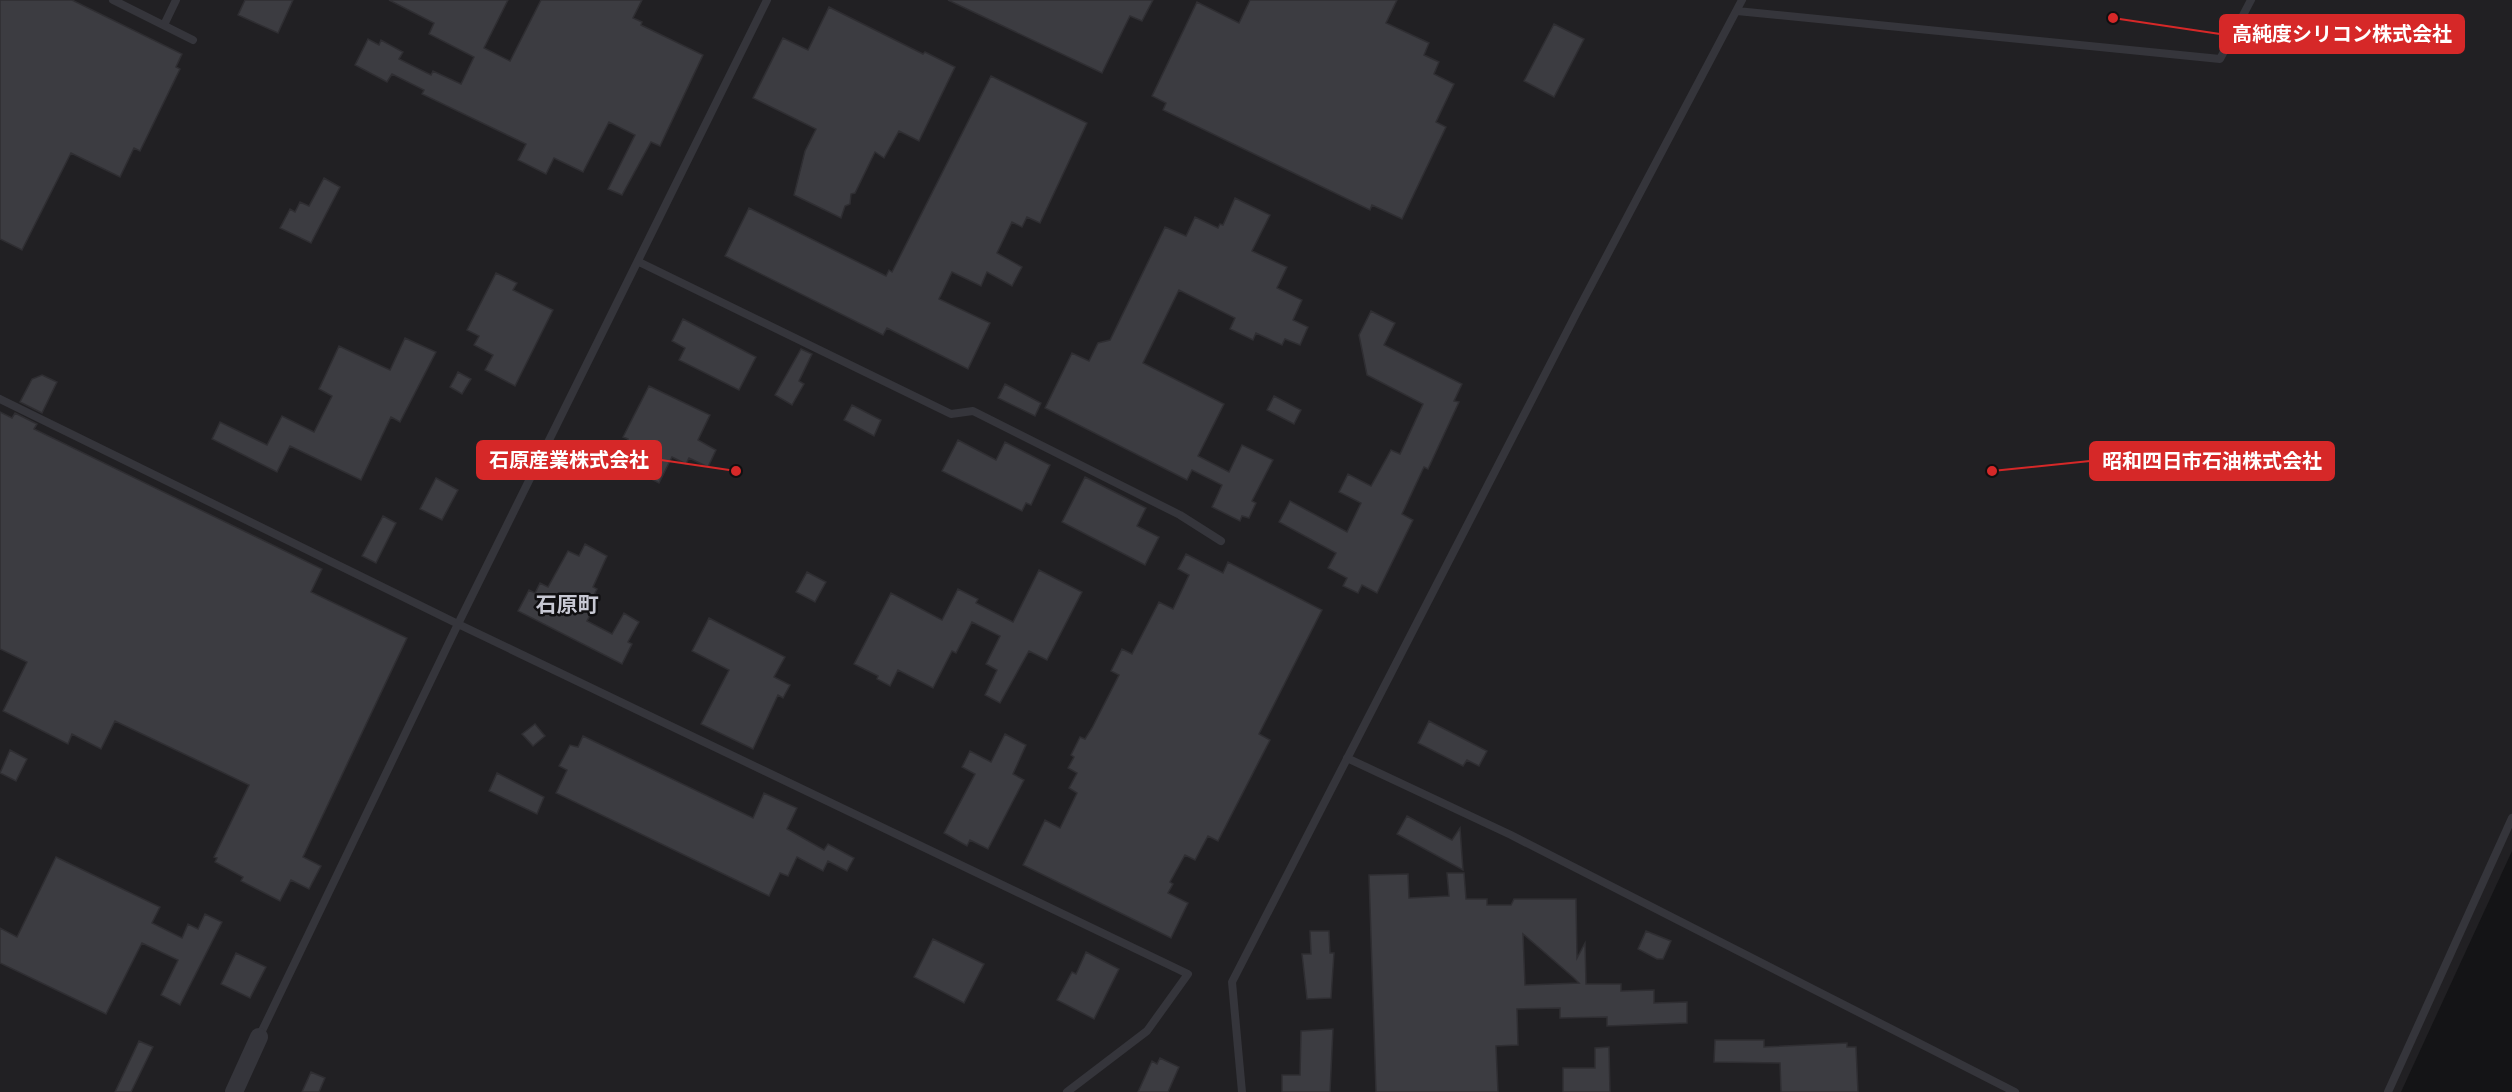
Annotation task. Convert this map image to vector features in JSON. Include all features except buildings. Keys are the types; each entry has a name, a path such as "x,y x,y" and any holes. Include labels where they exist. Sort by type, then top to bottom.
{"street":[{"path":"234,1092 260,1037"}],"lane":[{"path":"113,0 193,40"},
{"path":"164,26 176,0"},
{"path":"260,1037 458,624 767,0"},
{"path":"1242,1092 1232,982 1742,0"},
{"path":"1737,10 2220,59 2251,0"},
{"path":"639,262 951,414 973,411 1180,515 1221,541"},
{"path":"0,399 458,624 1188,974 1147,1031 1067,1092"},
{"path":"1347,758 1511,835 2015,1092"},
{"path":"2388,1092 2512,818"}],"shaded area":[{"path":"0,0 2512,0 2512,851 2401,1092 0,1092"}],"place":[{"name":"高純度シリコン株式会社","path":"2113,18"},
{"name":"石原産業株式会社","path":"736,471"},
{"name":"昭和四日市石油株式会社","path":"1992,471"}],"district":[{"name":"石原町","path":"567,605"}]}
